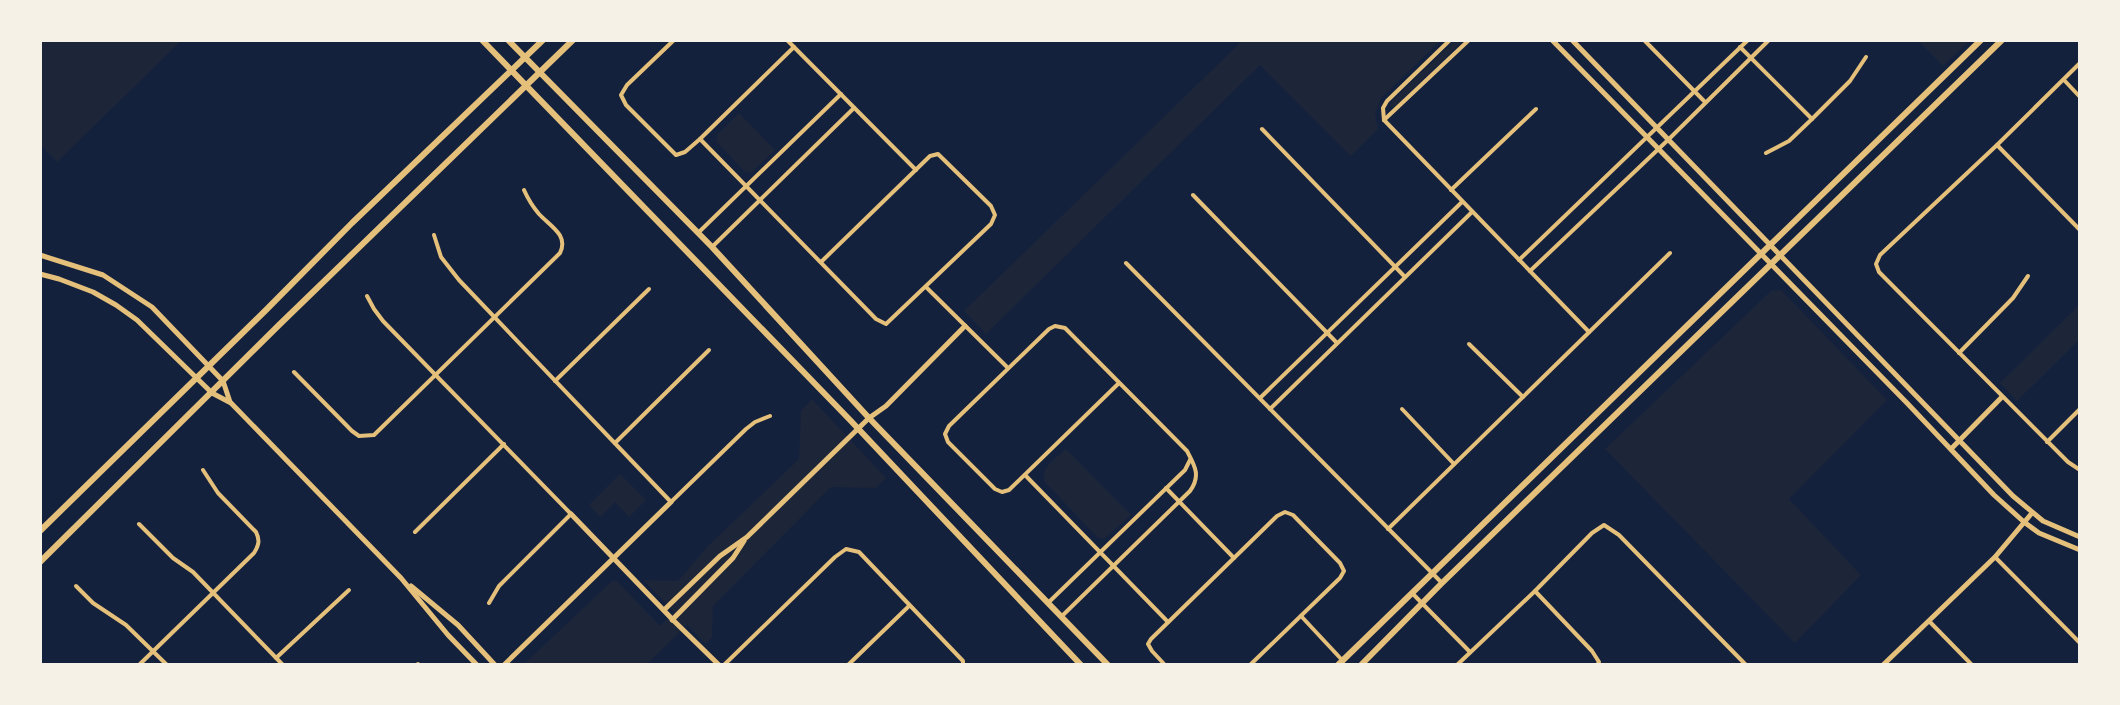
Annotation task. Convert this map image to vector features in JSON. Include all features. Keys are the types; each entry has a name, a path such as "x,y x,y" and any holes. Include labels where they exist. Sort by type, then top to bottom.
{"main road":[{"path":"482,40 1081,665"},
{"path":"508,40 712,247 869,418 1108,665"},
{"path":"40,531 352,223 543,40"},
{"path":"40,562 573,40"},
{"path":"1340,663 1981,40"},
{"path":"1361,665 2002,40"}],"street":[{"path":"674,40 627,85 621,95 626,105 676,155 685,152 700,139 794,47"},
{"path":"787,40 916,170"},
{"path":"1450,40 1387,101 1383,108 1384,120 1589,332"},
{"path":"1384,120 1469,40"},
{"path":"1552,40 1994,495 2039,533 2080,550"},
{"path":"1572,40 2032,513 2060,530 2080,537"},
{"path":"1644,40 1705,102"},
{"path":"1519,260 1748,40"},
{"path":"1530,271 1769,40"},
{"path":"1740,47 1812,119"},
{"path":"1766,153 1789,141 1812,119 1850,81 1866,57"},
{"path":"2080,63 1880,255 1876,264 1879,272 2001,398 2080,470"},
{"path":"2064,80 2080,97"},
{"path":"698,233 841,94"},
{"path":"712,247 854,108"},
{"path":"1451,190 1536,109"},
{"path":"1262,129 1405,277"},
{"path":"700,139 876,319 886,324 991,224 995,215 991,206 938,154 930,156 821,262"},
{"path":"1997,145 2080,230"},
{"path":"294,372 352,431 359,436 374,435 555,260 563,247 558,232 540,216 524,190"},
{"path":"1193,195 1337,343"},
{"path":"1260,398 1462,202"},
{"path":"1270,409 1472,212"},
{"path":"434,235 447,266 671,502"},
{"path":"1388,529 1670,253"},
{"path":"40,255 103,275 152,307 223,381 231,403"},
{"path":"1126,263 1442,583"},
{"path":"40,274 93,292 116,305 137,320 212,393 231,403 401,578 477,665"},
{"path":"1959,353 2013,298 2028,276"},
{"path":"926,287 1007,368"},
{"path":"555,381 649,289"},
{"path":"367,296 383,321 672,620 722,665 846,549 859,552 963,661 963,665"},
{"path":"664,610 720,556 747,537 869,418 886,406 965,326"},
{"path":"1062,616 1195,484 1196,468 1187,451 1065,328 1055,326 1007,368 949,426 945,434 948,442 995,489 1002,492 1009,490 1119,383"},
{"path":"1469,344 1523,397"},
{"path":"615,443 709,350"},
{"path":"1951,449 2001,398"},
{"path":"1402,409 1454,464"},
{"path":"2047,442 2080,409"},
{"path":"504,665 746,429 770,416"},
{"path":"415,532 504,444"},
{"path":"1049,602 1185,470 1191,458"},
{"path":"139,665 258,547 256,532 218,493 203,470"},
{"path":"1025,475 1168,622"},
{"path":"1166,488 1234,558"},
{"path":"1165,665 1148,644 1277,516 1285,512 1293,515 1340,563 1344,571 1250,665"},
{"path":"1883,665 1995,557 2032,513"},
{"path":"489,603 499,586 571,514"},
{"path":"139,524 173,558 193,572 283,665"},
{"path":"1457,665 1592,533 1604,525 1619,535 1745,665"},
{"path":"672,620 733,558 747,537"},
{"path":"1995,557 2080,643"},
{"path":"401,578 458,625 495,665"},
{"path":"76,586 101,609 126,625 167,665"},
{"path":"276,658 349,590"},
{"path":"1535,591 1592,651 1598,664"},
{"path":"1412,593 1470,652"},
{"path":"848,665 909,606"},
{"path":"1301,616 1340,663"},
{"path":"1929,621 1972,665"}],"shaded area":[{"path":"40,40 182,40 57,162 40,144"},
{"path":"1243,40 1441,40 1381,98 1375,114 1378,129 1351,156 1260,65 986,334 964,311"},
{"path":"1455,40 1464,40 1392,107 1391,102"},
{"path":"1918,40 1970,40 1943,66"},
{"path":"739,113 775,150 752,172 743,170 716,141 717,135"},
{"path":"1781,290 1887,400 1789,499 1861,575 1795,643 1605,449 1771,291"},
{"path":"2080,304 2080,339 2017,401 2000,383"},
{"path":"812,399 886,478 876,488 831,487 713,606 712,637 706,644 687,625 646,665 523,665 612,581 617,581 660,626 674,612 643,580 678,581 707,547 799,459 801,411"},
{"path":"1066,449 1131,515 1104,539 1098,538 1044,481 1047,467"},
{"path":"620,474 646,500 629,517 615,502 600,517 589,505"}]}
